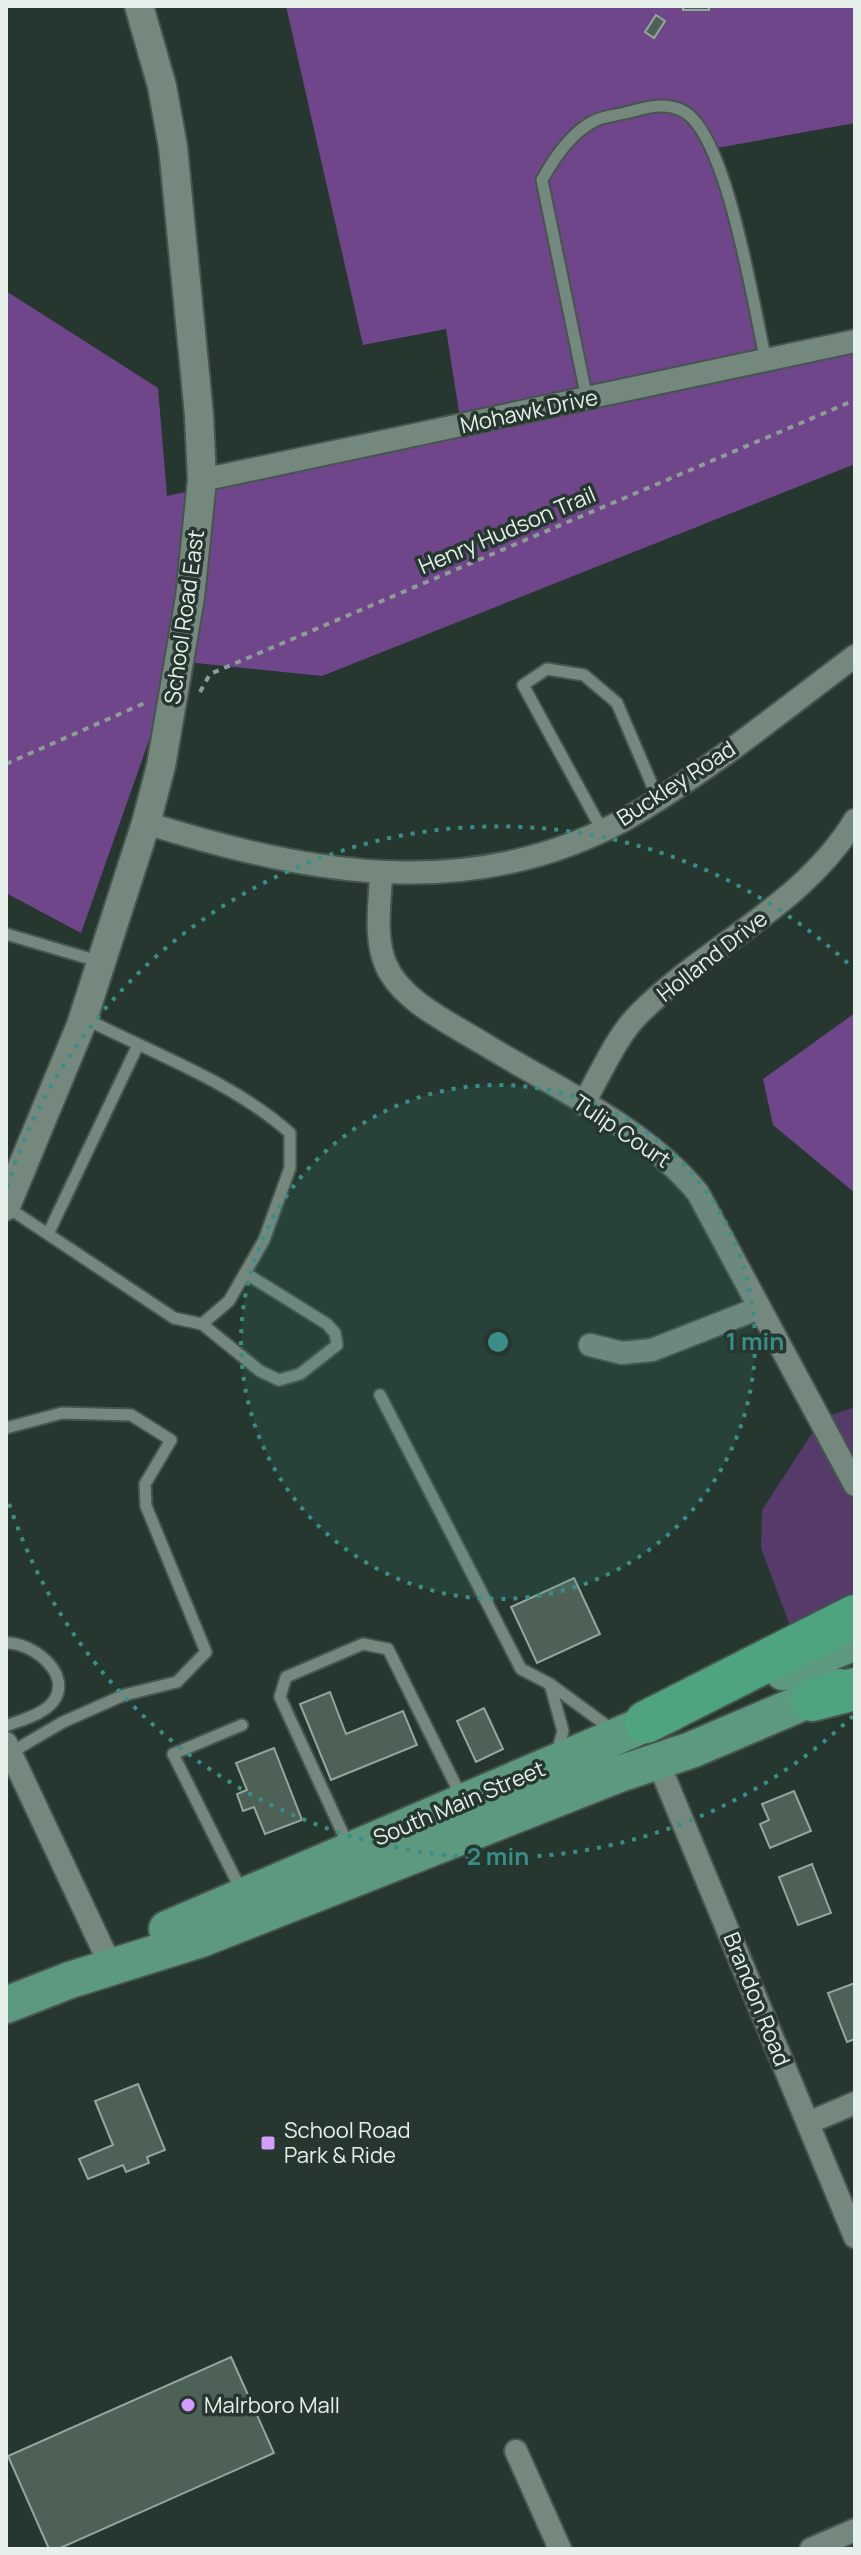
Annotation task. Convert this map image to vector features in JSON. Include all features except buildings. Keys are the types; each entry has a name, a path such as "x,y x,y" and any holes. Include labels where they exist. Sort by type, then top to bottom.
{"highway":[{"path":"632,1728 855,1616"},
{"path":"812,1700 855,1689"}],"main road":[{"name":"South Main Street","path":"70,1980 193,1915 465,1803 632,1728 855,1642"},
{"name":"South Main Street","path":"6,2005 70,1980 201,1939 658,1762 855,1680"}],"street":[{"name":"School Road East","path":"6,1206 83,1018 146,823 161,766 190,597 202,480 177,173 162,86 139,6"},
{"name":"Mohawk Drive","path":"202,480 855,341"},
{"name":"Buckley Road","path":"146,823 253,852 381,874 489,866 542,853 602,830 658,799 855,656"},
{"name":"Holland Drive","path":"583,1104 634,1019 661,993 799,889 824,865 855,820"},
{"name":"Tulip Court","path":"381,874 380,941 386,965 399,985 438,1015 662,1155 698,1193 855,1485"},
{"path":"590,1345 622,1353 652,1350 759,1308"},
{"path":"8,1748 108,1960"},
{"name":"Brandon Road","path":"658,1762 855,2237"},
{"path":"808,2123 855,2103"},
{"path":"516,2451 560,2549"},
{"path":"811,2549 855,2530"}],"lane":[{"path":"587,399 542,180 556,155 594,121 650,107 667,105 685,112 705,131 720,163 766,361"},
{"path":"602,830 523,685 547,669 584,675 617,703 658,799"},
{"path":"6,934 101,962"},
{"path":"83,1018 268,1114 290,1133 290,1168 264,1240 229,1301 202,1324"},
{"path":"48,1234 138,1045"},
{"path":"6,1206 174,1318 202,1324 260,1371 279,1380 300,1374 337,1345 335,1333 327,1324 245,1273"},
{"path":"380,1395 521,1669 632,1728"},
{"path":"6,1428 62,1413 131,1415 171,1440 145,1484 146,1506 206,1652 177,1682 124,1695 8,1748"},
{"path":"6,1643 40,1657 54,1669 60,1685 54,1701 44,1710 6,1726"},
{"path":"350,1850 280,1697 286,1677 363,1644 388,1649 465,1803"},
{"path":"550,1684 563,1731 555,1762"},
{"path":"242,1725 173,1754 243,1894"}],"path":[{"name":"Henry Hudson Trail","path":"194,704 210,674 855,400"},
{"path":"6,764 153,699"}],"shaded area":[{"path":"286,6 855,6 855,123 717,148 761,359 855,340 855,464 322,676 177,661 81,933 6,893 6,291 158,388 167,496 462,431 446,329 363,345"},
{"path":"855,1013 855,1193 773,1125 763,1079"},
{"path":"855,1407 855,1599 790,1626 761,1548 762,1510 822,1418"}],"place":[{"name":"School Road Park & Ride","path":"268,2143"},
{"name":"Malrboro Mall","path":"188,2405"}]}
